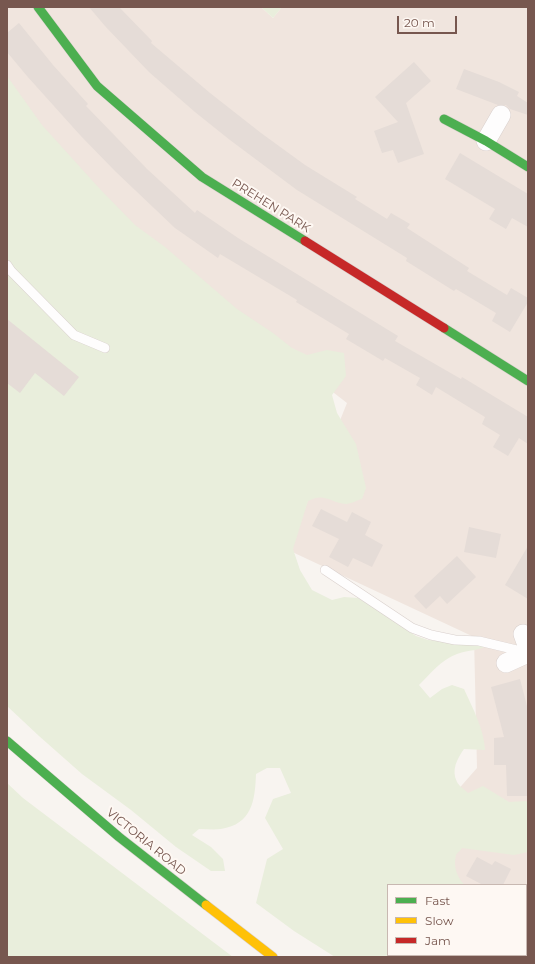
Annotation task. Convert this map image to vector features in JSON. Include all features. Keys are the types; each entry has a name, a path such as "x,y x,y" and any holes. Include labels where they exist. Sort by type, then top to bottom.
{"main road":[{"name":"PREHEN PARK","path":"38,7 97,86 202,177 528,382"},
{"path":"444,119 486,141 528,167"},
{"name":"VICTORIA ROAD","path":"7,741 119,837 273,957"}],"street":[{"path":"486,141 501,115"},
{"path":"506,662 528,653"}],"lane":[{"path":"7,265 11,271 74,335 105,348"},
{"path":"325,570 412,628 431,635 455,640 479,641 528,653"}],"shaded area":[{"path":"7,7 261,7 273,18 282,7 528,7 528,931 527,884 458,884 441,809 477,768 474,637 288,550 347,403 94,207 7,406"}],"green space":[{"path":"261,7 282,7 273,18"},
{"path":"7,76 42,125 135,225 165,247 237,309 273,333 292,348 307,355 327,350 344,353 346,376 332,395 337,413 356,444 366,488 362,499 348,504 324,498 308,501 293,549 300,570 312,590 332,600 344,597 358,598 382,612 416,636 428,640 490,644 481,648 462,652 451,657 436,667 419,685 430,698 442,689 452,685 464,689 483,734 485,750 464,749 457,761 455,778 468,793 483,786 509,802 526,801 528,803 528,852 514,855 462,848 456,855 455,867 464,884 387,884 387,956 480,957 335,957 294,931 256,903 267,859 283,849 265,818 273,799 291,793 280,768 267,768 256,774 253,802 250,810 239,822 221,829 199,829 192,835 211,847 223,859 225,871 211,871 176,847 131,810 82,774 7,706"},
{"path":"7,783 23,798 233,957 7,957"}],"building":[{"path":"89,7 119,7 152,41 151,43 210,93 305,165 357,197 355,199 387,219 391,213 410,224 407,228 469,268 467,271 507,295 511,288 528,298 528,302 510,332 492,321 496,313 456,289 454,291 406,261 407,258 297,190 230,140 149,72"},
{"path":"19,23 53,65 88,104 86,106 147,169 195,213 197,210 238,238 398,336 395,341 461,379 462,377 528,417 528,444 519,438 508,456 493,447 500,435 482,424 485,417 436,387 432,395 416,385 420,378 385,358 383,361 346,339 349,334 296,302 297,300 220,254 218,258 175,228 115,171 80,135 7,52 7,33"},
{"path":"414,62 431,81 406,103 424,154 398,163 393,150 382,153 374,131 398,122 375,97"},
{"path":"464,69 499,82 519,92 517,96 528,103 528,115 510,109 506,105 498,105 456,89"},
{"path":"460,153 528,194 528,227 512,218 506,229 489,219 495,209 445,179"},
{"path":"7,319 79,377 64,396 35,373 20,393 7,383"},
{"path":"321,509 347,522 352,512 371,522 365,535 383,545 372,567 353,558 348,567 329,557 339,539 312,526"},
{"path":"469,527 501,534 496,558 464,552"},
{"path":"528,546 528,599 505,585"},
{"path":"457,556 476,577 447,604 440,596 426,609 414,596"},
{"path":"520,679 528,710 528,796 507,796 506,765 494,765 494,738 504,737 491,687"},
{"path":"477,857 492,865 495,861 511,869 504,884 481,884 466,876"}],"traffic: fast":[{"path":"38,7 97,86 202,177 305,241"},
{"path":"444,119 486,141 528,167"},
{"path":"444,328 528,381"},
{"path":"7,741 119,837 206,905"}],"traffic: slow":[{"path":"206,905 273,957"}],"traffic: jam":[{"path":"305,241 444,328"}]}
